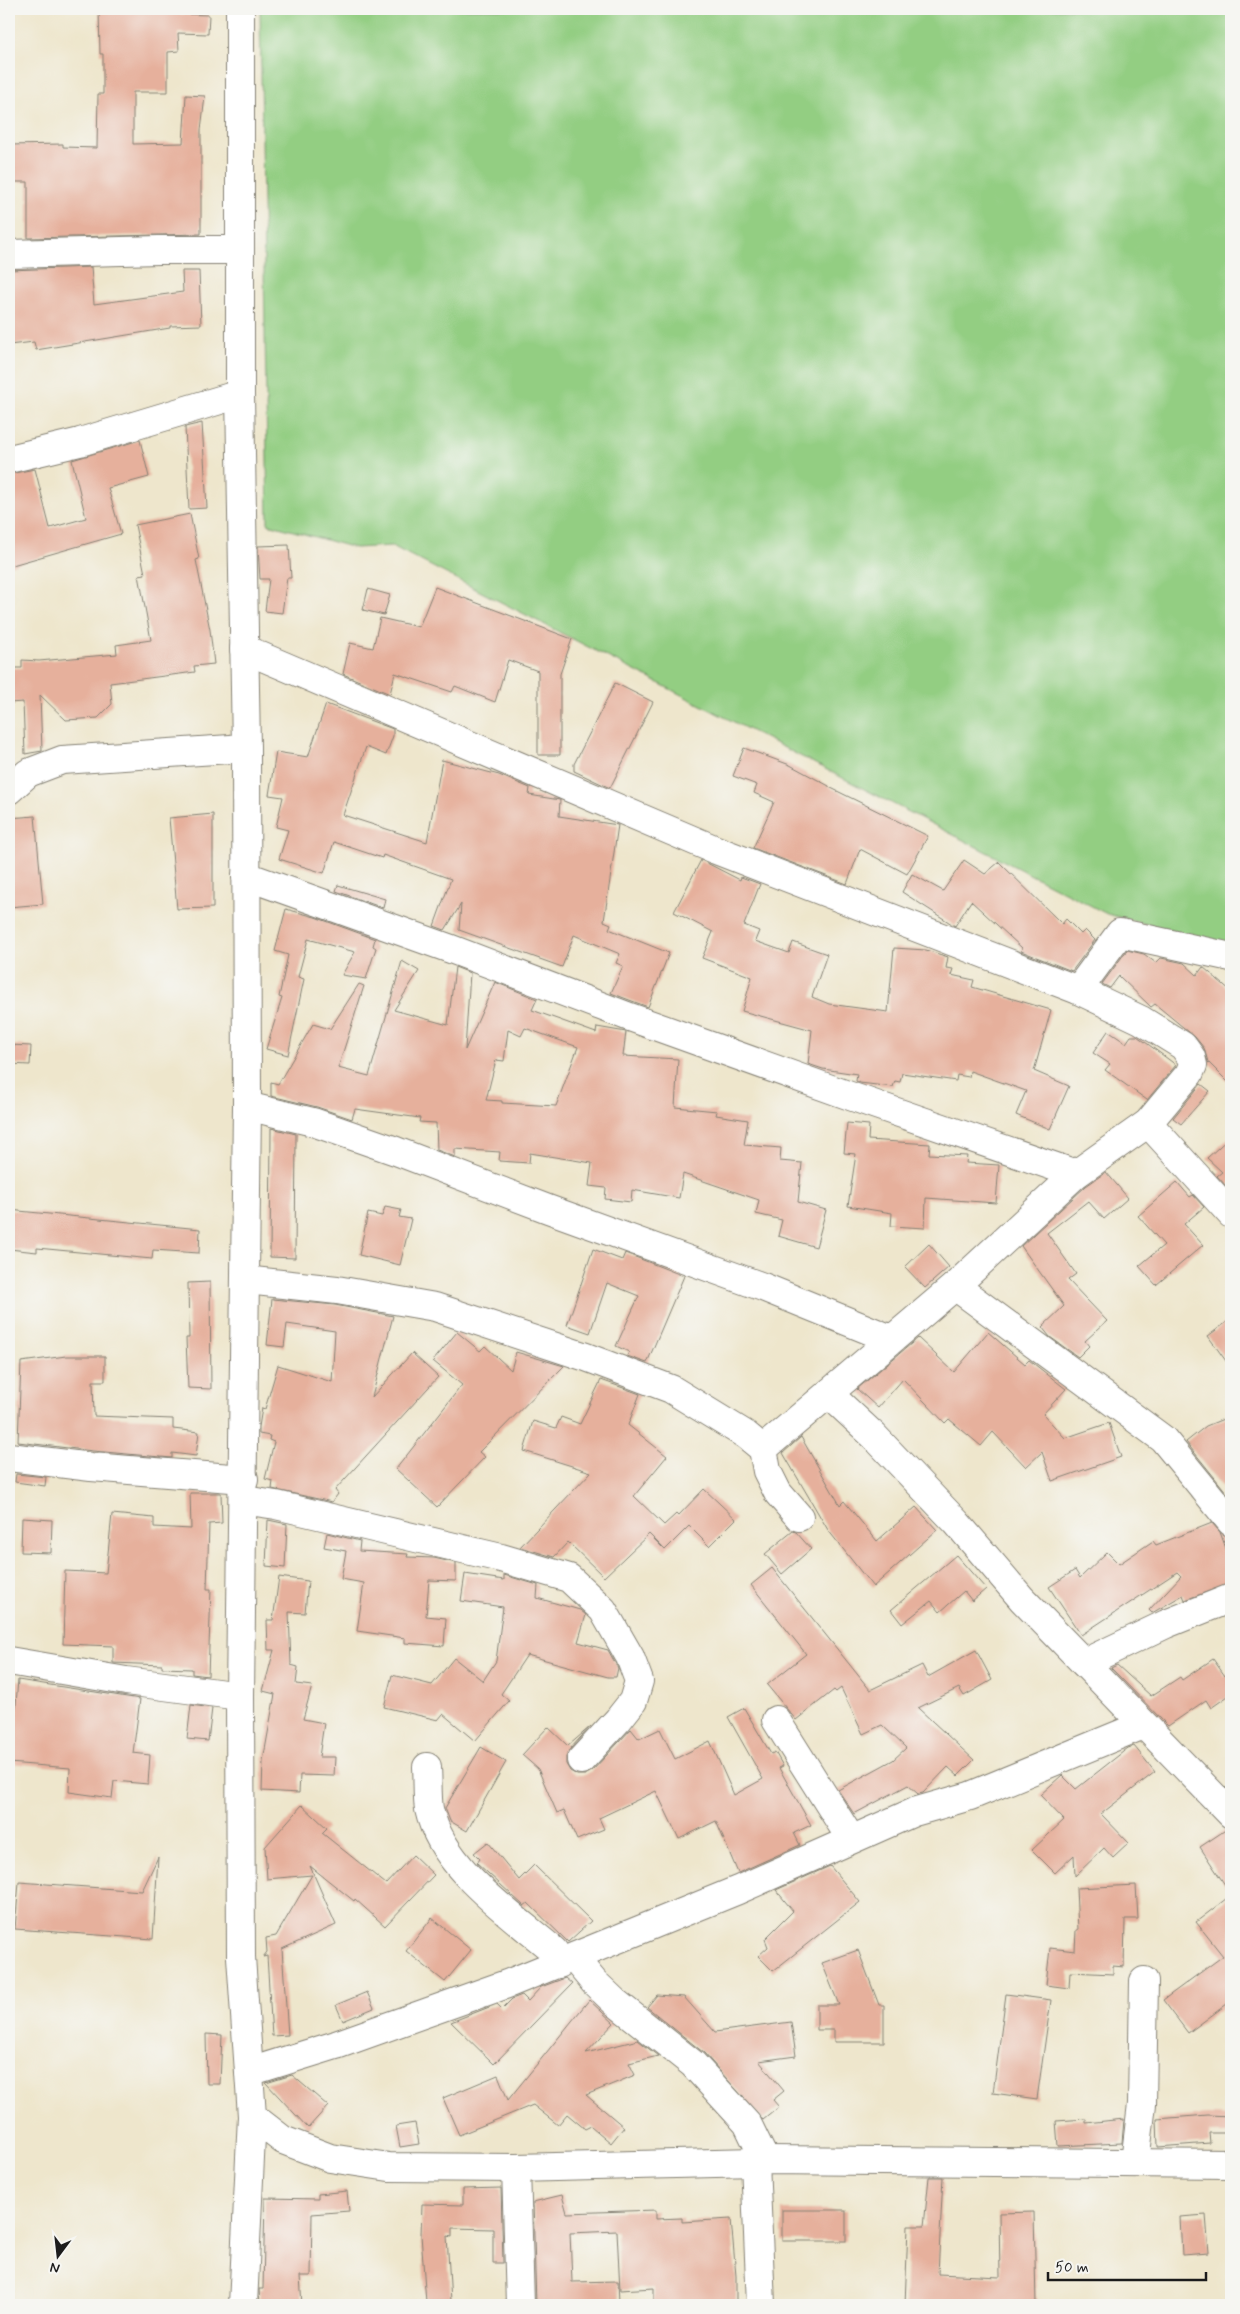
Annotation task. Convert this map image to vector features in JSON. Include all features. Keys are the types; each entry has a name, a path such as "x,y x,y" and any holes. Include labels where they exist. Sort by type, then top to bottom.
{"street":[{"path":"240,9 240,394 246,748 247,1106 244,1489 240,1696 241,1957 252,2116 243,2305"},
{"path":"9,254 240,250"},
{"path":"9,459 80,442 240,394"},
{"path":"244,650 716,850 1078,990 1141,1020 1183,1046 1191,1057 1193,1065 1190,1074 1148,1123 1076,1174 955,1286 763,1449"},
{"path":"9,790 28,772 62,760 246,748"},
{"path":"246,876 718,1048 1076,1174"},
{"path":"1078,990 1120,933 1231,957"},
{"path":"247,1106 313,1122 396,1151 548,1209 763,1287 891,1339"},
{"path":"1148,1123 1231,1214"},
{"path":"246,1280 338,1290 435,1307 586,1357 671,1389 746,1435 763,1449 767,1471 778,1493 799,1517"},
{"path":"955,1286 1163,1438 1231,1522"},
{"path":"829,1394 874,1436 956,1522 1022,1599 1231,1814"},
{"path":"9,1457 244,1489 276,1505 501,1558 569,1578 602,1610 630,1657 639,1682 633,1701 581,1760"},
{"path":"1084,1663 1166,1624 1231,1598"},
{"path":"9,1661 126,1681 240,1696"},
{"path":"776,1720 851,1839"},
{"path":"249,2072 336,2045 567,1961 738,1890 914,1812 970,1796 1143,1725"},
{"path":"427,1767 429,1809 436,1828 451,1855 476,1887 692,2064 746,2123 760,2162 761,2305"},
{"path":"1135,2162 1142,2104 1144,1981"},
{"path":"252,2116 283,2140 330,2158 389,2167 516,2168 760,2162 1135,2162 1231,2164"},
{"path":"516,2168 520,2305"}],"green space":[{"path":"260,9 1231,9 1231,946 1107,914 392,546 355,548 268,524"}],"building":[{"path":"99,9 177,9 178,14 209,15 208,34 178,33 179,51 168,52 168,92 133,92 133,144 183,143 186,95 205,96 201,130 201,234 28,238 28,182 9,182 9,145 63,144 63,147 97,148 98,94 103,94 103,54 100,54"},
{"path":"91,267 94,304 183,292 182,271 199,271 201,325 170,326 170,328 36,350 34,342 9,345 9,270"},
{"path":"202,423 207,508 189,509 185,427"},
{"path":"140,440 149,477 108,488 121,534 9,566 9,474 35,469 50,528 86,518 72,460"},
{"path":"190,514 199,559 196,560 210,630 214,664 194,666 195,672 110,683 112,704 98,718 66,720 40,695 42,751 25,754 23,702 9,703 9,668 22,668 22,660 39,661 117,654 116,645 151,640 139,575 145,574 135,525"},
{"path":"289,545 291,578 287,578 282,613 265,611 269,579 260,579 258,546"},
{"path":"435,587 572,639 560,674 560,755 538,755 538,671 508,660 495,702 455,686 452,692 395,673 390,694 343,674 350,643 373,648 380,618 419,627"},
{"path":"368,589 390,595 384,615 363,610"},
{"path":"615,683 653,702 610,788 574,771 574,764"},
{"path":"326,704 393,729 393,736 386,755 366,747 343,815 427,842 442,760 499,775 530,788 529,795 560,800 559,816 618,825 604,921 611,924 609,929 669,953 648,1007 611,993 623,966 616,963 620,954 574,935 562,967 459,930 461,904 445,930 434,926 451,879 383,855 382,858 334,842 324,873 279,859 288,830 276,827 283,797 269,795 276,752 308,757"},
{"path":"744,748 790,765 829,787 928,836 907,874 860,849 847,884 753,848 774,802 754,793 757,785 733,776"},
{"path":"213,814 213,908 177,909 169,818"},
{"path":"35,816 43,904 9,907 9,818"},
{"path":"701,860 740,880 741,877 760,884 744,925 759,931 755,941 789,953 793,942 827,954 812,997 829,1004 888,1012 894,948 926,950 948,957 946,968 953,969 951,975 974,980 972,987 1051,1010 1034,1071 1069,1086 1050,1129 1016,1115 1026,1091 970,1071 969,1077 957,1075 956,1081 902,1073 900,1082 895,1081 893,1087 860,1083 856,1081 857,1074 823,1069 808,1064 812,1030 742,1011 752,977 702,958 713,932 674,912"},
{"path":"964,860 985,874 999,862 1062,924 1066,919 1081,934 1085,930 1095,940 1072,971 1021,951 1022,948 971,901 955,926 902,892 912,874 943,891"},
{"path":"338,885 385,899 383,908 336,891"},
{"path":"286,909 315,917 375,939 373,946 376,948 366,979 342,975 355,952 308,939 298,977 304,979 288,1055 266,1049 282,998 279,997 288,955 275,951"},
{"path":"1127,950 1144,954 1156,963 1161,958 1184,963 1197,975 1203,967 1231,991 1231,1085 1208,1062 1204,1048 1195,1037 1155,1004 1151,1007 1119,976 1110,988 1102,984"},
{"path":"402,961 419,971 394,1010 448,1025 455,967 470,973 465,1050 495,982 537,999 532,1010 596,1033 597,1027 626,1032 623,1056 678,1059 675,1107 717,1111 716,1115 748,1120 744,1145 781,1148 780,1161 802,1163 798,1202 826,1210 816,1247 778,1236 782,1220 756,1214 759,1200 683,1174 679,1198 632,1190 631,1202 605,1199 606,1188 589,1186 592,1163 530,1153 529,1163 499,1161 500,1152 455,1149 455,1157 437,1150 436,1123 419,1122 420,1118 355,1109 352,1119 317,1107 271,1096 271,1082 278,1084 313,1024 330,1029 359,984 364,986 338,1068 369,1076","holes":["525,1028 578,1047 556,1106 502,1103 502,1101 486,1100 496,1060 504,1061 508,1030 521,1036"]},
{"path":"1108,1031 1126,1043 1131,1036 1137,1036 1176,1065 1147,1100 1105,1070 1110,1064 1093,1053"},
{"path":"9,1045 31,1046 30,1065 9,1064"},
{"path":"1201,1084 1210,1091 1181,1124 1173,1118"},
{"path":"847,1123 869,1125 868,1140 930,1144 929,1154 967,1156 966,1163 999,1165 996,1203 926,1198 925,1228 891,1226 892,1213 848,1206 856,1154 844,1153"},
{"path":"271,1128 296,1134 295,1258 270,1257"},
{"path":"1231,1136 1231,1183 1227,1187 1217,1176 1222,1172 1207,1158"},
{"path":"1106,1172 1128,1198 1104,1219 1088,1201 1047,1233 1076,1274 1068,1280 1107,1321 1085,1341 1089,1346 1078,1357 1050,1337 1042,1327 1064,1306 1021,1246 1086,1186"},
{"path":"1177,1182 1190,1197 1193,1195 1204,1207 1184,1224 1203,1245 1156,1285 1139,1266 1164,1245 1138,1216"},
{"path":"385,1207 401,1210 399,1217 411,1219 400,1265 359,1255 368,1213 382,1216"},
{"path":"9,1210 200,1229 199,1253 153,1250 152,1259 37,1248 37,1252 9,1249"},
{"path":"929,1244 949,1267 925,1288 905,1267"},
{"path":"593,1249 622,1260 625,1253 684,1276 647,1363 627,1356 629,1352 616,1346 639,1296 607,1283 590,1333 567,1325"},
{"path":"210,1282 211,1389 188,1388 186,1338 189,1338 188,1283"},
{"path":"272,1299 335,1305 393,1316 372,1397 412,1353 438,1377 335,1490 338,1494 332,1502 272,1489 273,1481 265,1479 274,1442 269,1440 270,1436 259,1434 259,1427 262,1408 265,1409 278,1365 332,1382 335,1331 287,1324 284,1347 267,1345"},
{"path":"1231,1319 1231,1368 1208,1336"},
{"path":"457,1332 480,1351 485,1346 511,1370 516,1352 564,1366 479,1452 485,1457 437,1507 396,1469 462,1385 433,1361"},
{"path":"988,1332 1025,1364 1029,1360 1066,1389 1043,1414 1065,1438 1109,1423 1121,1457 1052,1481 1042,1452 1026,1467 993,1432 981,1446 949,1419 945,1423 903,1379 878,1408 857,1389 918,1338 954,1372"},
{"path":"66,1356 105,1356 105,1381 93,1381 94,1416 173,1419 173,1429 199,1432 196,1456 172,1453 172,1458 18,1442 21,1362"},
{"path":"601,1380 640,1394 628,1425 667,1456 634,1496 664,1525 676,1514 678,1516 704,1489 736,1519 709,1546 689,1526 665,1550 649,1534 604,1577 568,1542 554,1557 520,1547 591,1472 524,1451 533,1421 556,1428 561,1417 580,1424"},
{"path":"1231,1416 1231,1498 1186,1442 1206,1426"},
{"path":"801,1437 840,1505 844,1501 877,1541 916,1507 937,1530 873,1587 828,1530 783,1453"},
{"path":"16,1474 46,1477 45,1486 15,1482"},
{"path":"190,1493 221,1493 222,1523 209,1524 207,1589 211,1589 208,1676 192,1674 192,1669 162,1668 162,1665 113,1663 113,1646 63,1644 65,1571 106,1573 112,1514 154,1518 154,1527 191,1529"},
{"path":"22,1518 52,1520 51,1553 21,1552"},
{"path":"268,1520 287,1524 285,1568 266,1566"},
{"path":"1212,1523 1220,1532 1231,1562 1231,1583 1185,1600 1183,1595 1152,1613 1149,1610 1181,1576 1177,1572 1081,1635 1049,1587 1075,1570 1080,1578 1107,1552 1119,1564 1153,1541 1156,1545"},
{"path":"793,1531 811,1549 782,1574 765,1554"},
{"path":"327,1533 360,1541 359,1551 408,1554 407,1557 434,1558 456,1563 456,1581 429,1580 426,1616 446,1618 444,1646 405,1643 405,1638 357,1631 364,1583 341,1579 346,1551 324,1547"},
{"path":"956,1555 986,1589 972,1601 964,1591 940,1612 931,1601 902,1624 891,1610"},
{"path":"772,1568 870,1690 922,1665 928,1677 976,1650 992,1680 964,1696 959,1688 918,1708 974,1760 958,1776 948,1767 923,1793 918,1794 908,1785 854,1814 838,1790 893,1760 906,1748 882,1725 863,1734 841,1688 836,1692 834,1690 796,1720 767,1685 806,1654 751,1585"},
{"path":"465,1574 504,1580 504,1575 538,1585 537,1598 580,1610 586,1615 578,1642 608,1650 618,1668 616,1677 608,1677 527,1655 501,1694 509,1701 475,1741 443,1714 438,1720 384,1707 392,1675 432,1685 454,1658 483,1681 496,1661 503,1607 461,1601"},
{"path":"279,1577 308,1581 305,1613 289,1612 291,1665 298,1667 296,1684 312,1686 303,1719 324,1723 319,1757 335,1757 334,1776 300,1775 299,1793 262,1791 263,1761 275,1694 263,1691 274,1650 268,1650 267,1620 273,1620"},
{"path":"1213,1659 1225,1676 1231,1671 1231,1694 1211,1708 1206,1700 1168,1726 1111,1668 1117,1665 1151,1696 1180,1677 1182,1680"},
{"path":"18,1680 140,1699 133,1753 150,1755 148,1784 114,1781 112,1798 69,1792 70,1768 9,1763 9,1728 14,1728"},
{"path":"191,1705 212,1708 208,1741 187,1739"},
{"path":"744,1708 771,1754 775,1752 783,1766 779,1768 811,1825 794,1833 800,1845 738,1873 716,1821 679,1839 656,1791 599,1818 604,1829 577,1840 564,1810 557,1813 538,1769 522,1755 548,1727 568,1746 591,1726 570,1749 566,1757 566,1764 570,1771 577,1775 585,1775 592,1771 631,1729 639,1739 660,1729 675,1759 710,1741 734,1795 763,1779 728,1717"},
{"path":"1134,1746 1155,1772 1101,1814 1129,1843 1113,1858 1104,1848 1075,1876 1074,1855 1055,1873 1032,1850 1064,1820 1040,1795 1062,1775 1076,1789 1128,1748"},
{"path":"481,1747 506,1762 467,1831 450,1821 445,1808"},
{"path":"302,1805 327,1828 322,1833 386,1884 413,1855 434,1875 385,1926 355,1899 354,1901 310,1866 336,1925 282,1949 288,2035 272,2036 267,1956 263,1957 267,1952 266,1938 276,1936 312,1875 267,1879 265,1847"},
{"path":"1227,1829 1231,1829 1231,1894 1200,1847"},
{"path":"488,1842 519,1880 534,1865 591,1921 568,1942 528,1903 524,1906 477,1863 480,1859 474,1853"},
{"path":"158,1857 153,1939 15,1929 19,1882 142,1891"},
{"path":"830,1866 860,1902 773,1971 758,1956 768,1947 765,1939 793,1911 776,1890"},
{"path":"1136,1885 1138,1919 1125,1919 1124,1967 1113,1966 1113,1974 1070,1972 1069,1988 1046,1985 1050,1948 1075,1951 1076,1930 1078,1930 1076,1888"},
{"path":"1231,1895 1231,2001 1188,2033 1163,2000 1223,1956 1196,1922"},
{"path":"432,1918 471,1950 445,1982 406,1951"},
{"path":"858,1950 879,2005 884,2005 884,2042 834,2042 834,2030 817,2030 817,2005 839,2005 822,1963"},
{"path":"565,1978 572,1984 494,2064 451,2022 497,2004 502,2009 512,1999 522,1995 528,2001 541,1987"},
{"path":"367,1992 374,2008 343,2021 336,2005"},
{"path":"1006,1994 1051,2000 1037,2099 993,2093"},
{"path":"657,1995 684,1997 715,2032 791,2022 796,2056 759,2061 784,2091 773,2100 779,2107 763,2120 704,2053 647,2007"},
{"path":"589,2000 614,2023 586,2053 638,2040 658,2056 629,2063 635,2075 586,2095 624,2127 611,2143 591,2126 585,2129 567,2114 558,2125 533,2105 459,2135 443,2098 498,2075 508,2100"},
{"path":"206,2034 222,2035 220,2084 207,2084"},
{"path":"292,2075 328,2106 308,2128 266,2083"},
{"path":"1208,2115 1231,2116 1231,2133 1209,2133 1210,2143 1158,2147 1157,2119"},
{"path":"1086,2119 1086,2123 1124,2119 1122,2143 1058,2146 1056,2121"},
{"path":"415,2123 419,2144 400,2147 396,2126"},
{"path":"929,2177 943,2177 938,2274 1000,2277 999,2213 1034,2212 1036,2305 937,2303 937,2305 905,2305 908,2226 924,2226"},
{"path":"501,2188 503,2263 493,2263 493,2229 452,2228 452,2237 447,2236 451,2301 426,2302 421,2235 422,2204 463,2205 463,2189"},
{"path":"347,2191 349,2211 312,2214 311,2276 300,2276 302,2305 260,2305 259,2289 263,2289 265,2198 318,2199 318,2194"},
{"path":"562,2195 567,2213 656,2210 656,2219 682,2218 682,2222 731,2219 736,2276 736,2305 654,2305 654,2288 620,2290 617,2231 570,2233 572,2282 618,2281 619,2303 614,2303 614,2305 536,2304 533,2202"},
{"path":"782,2210 846,2210 846,2241 782,2241"},
{"path":"1206,2215 1209,2253 1182,2255 1180,2217"}]}
